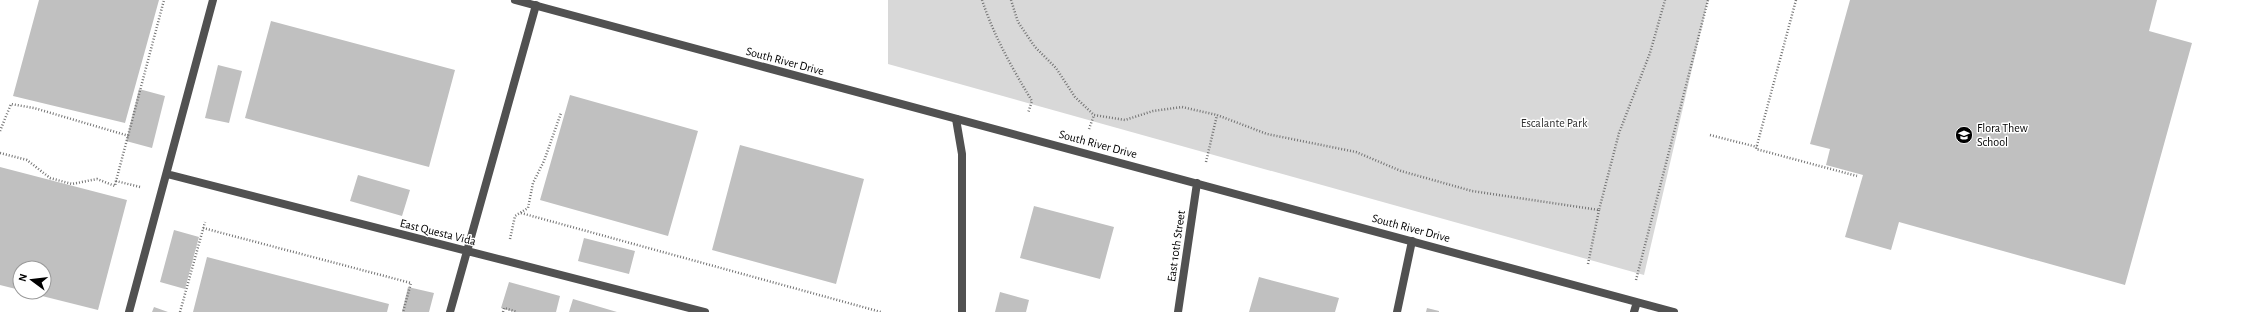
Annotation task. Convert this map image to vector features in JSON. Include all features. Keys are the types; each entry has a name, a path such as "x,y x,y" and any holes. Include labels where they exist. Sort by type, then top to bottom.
{"street":[{"path":"129,312 213,0"},
{"name":"South River Drive","path":"516,0 956,120 1196,182 1674,312"},
{"path":"450,312 536,5"},
{"path":"956,120 962,154 962,312"},
{"name":"East Questa Vida","path":"166,174 705,312"},
{"name":"East 10th Street","path":"1178,312 1196,182"},
{"path":"1397,312 1412,241"},
{"path":"1634,312 1637,302"}],"path":[{"path":"0,153 27,160 50,178 72,184 96,179 115,186 164,0"},
{"path":"982,0 991,26 1010,66 1032,101 1028,113"},
{"path":"1011,0 1018,22 1035,46 1056,68 1075,97 1094,115 1125,120 1153,111 1182,107 1218,115 1267,134 1356,152 1401,171 1472,191 1599,210"},
{"path":"1588,264 1599,210 1619,133 1650,53 1665,0"},
{"path":"1635,276 1708,0"},
{"path":"1757,147 1796,0"},
{"path":"0,131 11,104 34,108 129,136"},
{"path":"504,261 516,216 528,208 533,183 544,161 561,112"},
{"path":"1090,129 1094,115"},
{"path":"1206,162 1218,115"},
{"path":"1710,135 1857,176"},
{"path":"116,181 162,192"},
{"path":"521,213 881,312"},
{"path":"180,312 205,222"},
{"path":"203,228 411,283 403,312"},
{"path":"503,312 504,308 517,312"}],"green space":[{"name":"Escalante Park","path":"888,0 1708,0 1644,275 888,64"}],"building":[{"path":"39,0 159,0 125,123 13,96"},
{"path":"1850,0 2157,0 2149,31 2192,43 2125,285 1899,222 1891,250 1845,237 1863,175 1826,165 1830,149 1810,144"},
{"path":"271,21 455,70 429,167 245,118"},
{"path":"218,65 242,71 229,123 205,118"},
{"path":"139,89 165,96 152,148 126,141"},
{"path":"570,95 698,131 668,236 540,200"},
{"path":"740,145 864,179 836,284 712,250"},
{"path":"0,167 127,200 98,310 52,298 52,260 12,260 12,288 0,285"},
{"path":"358,175 410,190 402,216 350,201"},
{"path":"1034,206 1114,227 1100,279 1020,258"},
{"path":"174,230 199,237 185,289 160,282"},
{"path":"584,238 635,251 629,274 578,261"},
{"path":"207,257 389,304 387,312 193,312"},
{"path":"1259,277 1339,298 1335,312 1249,312"},
{"path":"509,282 560,296 556,312 515,312 501,308"},
{"path":"408,287 434,293 429,312 402,312"},
{"path":"1000,292 1029,300 1026,312 995,312"},
{"path":"573,299 617,312 569,312"},
{"path":"154,307 168,312 152,312"},
{"path":"1427,308 1439,311 1439,312 1426,312"}],"place":[{"name":"Flora Thew School","path":"1964,135"}]}
